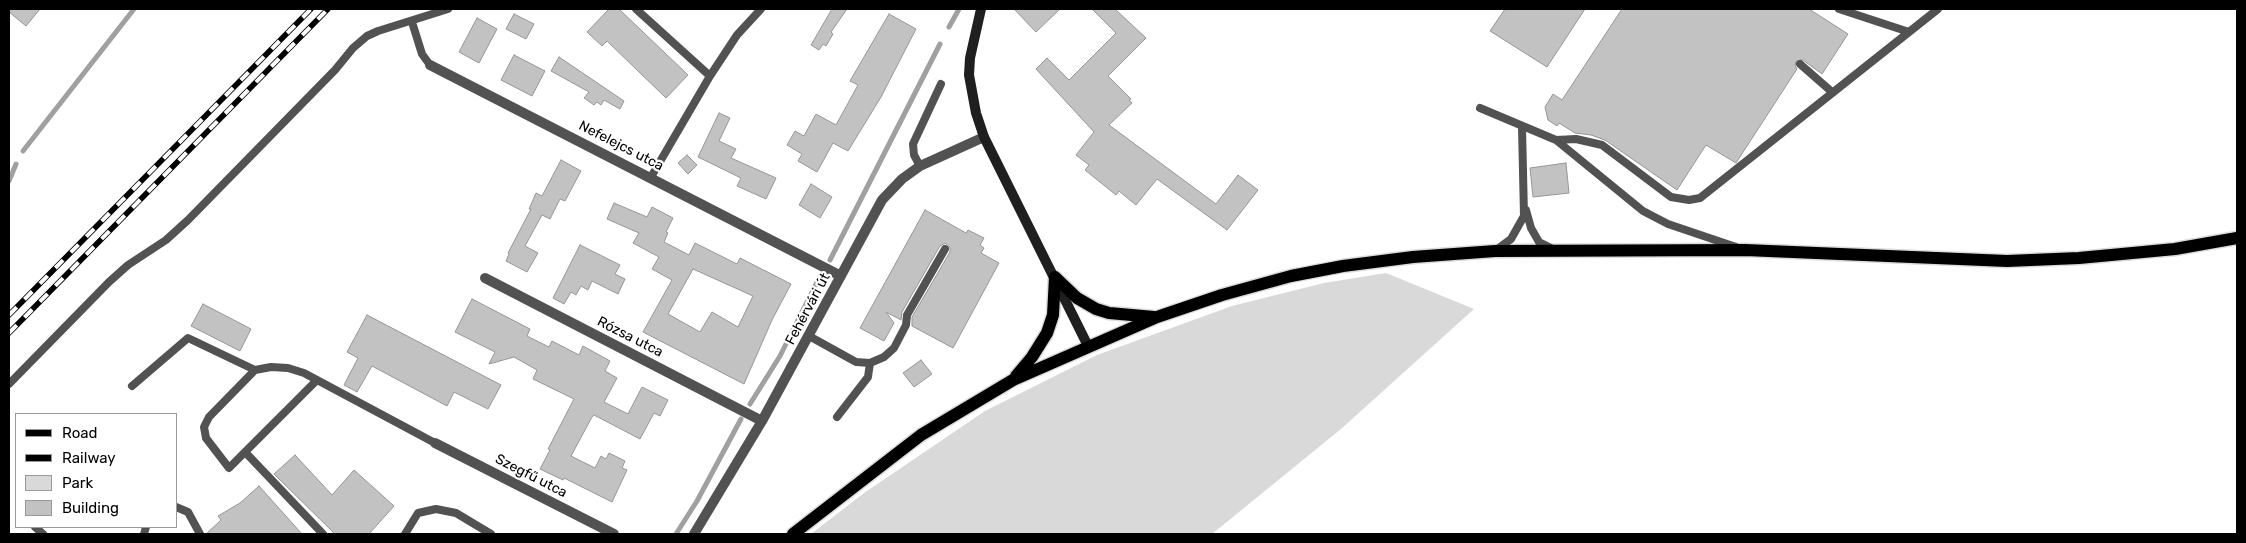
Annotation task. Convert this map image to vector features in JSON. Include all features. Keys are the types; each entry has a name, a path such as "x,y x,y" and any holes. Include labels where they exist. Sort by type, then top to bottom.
{"main road":[{"path":"981,9 974,30 969,75 974,104 984,136 1088,346"},
{"path":"793,534 922,435 1013,380 1157,317 1222,295 1308,272 1413,257 1495,251 1746,250 2007,261 2079,258 2175,249 2237,238"},
{"path":"1055,277 1077,298 1096,310 1108,313 1157,317"},
{"path":"1013,380 1032,357 1047,333 1052,315 1055,277"}],"street":[{"name":"Nefelejcs utca","path":"430,65 841,276"},
{"name":"Fehérvári út","path":"694,534 762,421 882,200 902,179 920,166 984,136"},
{"name":"Rózsa utca","path":"485,278 762,421"},
{"name":"Szegfű utca","path":"435,443 614,534"}],"lane":[{"path":"9,384 109,282 128,265 166,240 188,220 335,70 354,48 378,31 412,22 448,9"},
{"path":"636,9 710,76"},
{"path":"651,177 710,76 737,35 761,9"},
{"path":"1839,9 1908,32"},
{"path":"1556,140 1576,139 1602,145 1671,197 1689,200 1700,198 1938,9"},
{"name":"Nefelejcs utca","path":"412,22 422,54 430,65"},
{"path":"1800,64 1832,92"},
{"path":"920,166 914,155 913,144 941,84"},
{"path":"1480,108 1556,140 1644,211 1668,224 1746,250"},
{"path":"1495,251 1511,239 1522,222 1524,200 1522,127"},
{"path":"1524,200 1531,228 1539,242 1547,247 1566,251"},
{"path":"809,336 856,362 870,363 884,358 894,348 906,325 907,315 945,249"},
{"path":"132,386 188,338 255,370"},
{"path":"836,416 868,377 870,363"},
{"path":"317,380 229,468 206,438 204,427 209,417 255,370 271,366 288,368 317,380 435,443"},
{"path":"246,453 323,534"},
{"path":"178,505 188,512 200,534"},
{"path":"405,534 418,513 436,509 456,513 491,534"}],"green space":[{"path":"1386,273 1474,309 1341,429 1212,534 811,534 864,493 985,411 1097,355 1232,306 1324,283"}],"building":[{"path":"9,9 40,9 26,26 9,12"},
{"path":"609,9 619,9 688,75 666,98 607,41 602,46 587,32"},
{"path":"832,9 847,9 831,32 833,34 826,46 823,44 819,50 811,45"},
{"path":"1014,9 1060,9 1036,32"},
{"path":"1092,9 1115,9 1146,38 1108,76 1131,99 1129,100 1132,103 1109,125 1216,204 1238,175 1258,190 1227,230 1157,179 1136,205 1119,191 1116,195 1085,170 1089,165 1076,155 1094,132 1036,69 1047,58 1069,80 1116,33"},
{"path":"1505,9 1585,9 1547,67 1490,31"},
{"path":"1622,9 1809,9 1848,34 1822,74 1803,60 1796,61 1797,69 1736,163 1706,145 1677,190 1605,140 1591,135 1575,133 1559,123 1557,126 1548,120 1545,107 1553,94 1562,100"},
{"path":"514,14 534,24 526,39 506,29"},
{"path":"889,14 916,29 881,97 848,151 833,143 817,172 798,161 802,154 787,145 795,131 804,136 816,114 836,125 858,85 850,81"},
{"path":"477,18 497,29 479,63 459,52"},
{"path":"514,55 545,71 532,96 501,80"},
{"path":"559,57 624,101 620,109 604,100 601,105 597,102 594,105 584,98 589,92 551,71"},
{"path":"719,113 730,118 719,141 736,149 731,158 776,178 766,199 737,186 741,178 698,157"},
{"path":"687,155 697,165 688,174 678,163"},
{"path":"561,160 581,171 565,201 560,199 550,219 542,215 525,246 538,253 527,272 506,261 508,253 531,209 529,209 536,193 542,196"},
{"path":"1566,163 1569,193 1533,197 1530,168"},
{"path":"811,184 832,197 820,218 799,205"},
{"path":"614,203 647,217 652,207 673,218 666,232 668,233 664,242 689,255 695,243 737,264 740,258 791,284 772,320 744,384 643,332 672,280 652,269 659,257 633,243 639,233 607,219","holes":["693,269 753,296 738,327 712,312 700,332 668,314"]},
{"path":"925,210 966,233 968,230 984,238 980,245 984,248 981,253 999,263 953,348 912,326 912,317 950,252 950,247 945,243 940,246 902,312 901,320 886,312 894,323 884,341 860,328"},
{"path":"580,245 620,265 615,274 625,279 618,294 592,281 588,290 581,286 576,295 571,292 564,304 553,298"},
{"path":"472,299 530,329 527,336 549,347 552,341 579,355 583,346 610,361 605,371 617,378 604,402 628,414 642,387 668,400 660,416 654,413 640,439 594,415 592,417 571,456 595,468 601,456 606,459 609,453 625,461 622,468 627,470 612,502 564,478 563,480 540,469 550,450 548,449 574,399 533,379 537,370 514,357 489,364 495,352 455,332"},
{"path":"203,304 251,329 240,351 191,326"},
{"path":"367,315 501,385 488,409 454,392 447,406 372,366 357,392 344,385 358,358 347,352"},
{"path":"921,360 932,374 914,387 903,373"},
{"path":"295,455 332,495 354,470 394,506 369,534 335,534 274,474"},
{"path":"259,486 302,534 206,534 221,520 218,516 240,503"}],"waterway":[{"path":"23,151 134,9"},
{"path":"949,27 959,9"},
{"path":"830,260 940,44"},
{"path":"9,181 16,164"},
{"path":"750,404 780,356 820,276"},
{"path":"676,534 697,501 741,419"}],"railway":[{"path":"9,315 311,9"},
{"path":"9,333 328,9"}]}
